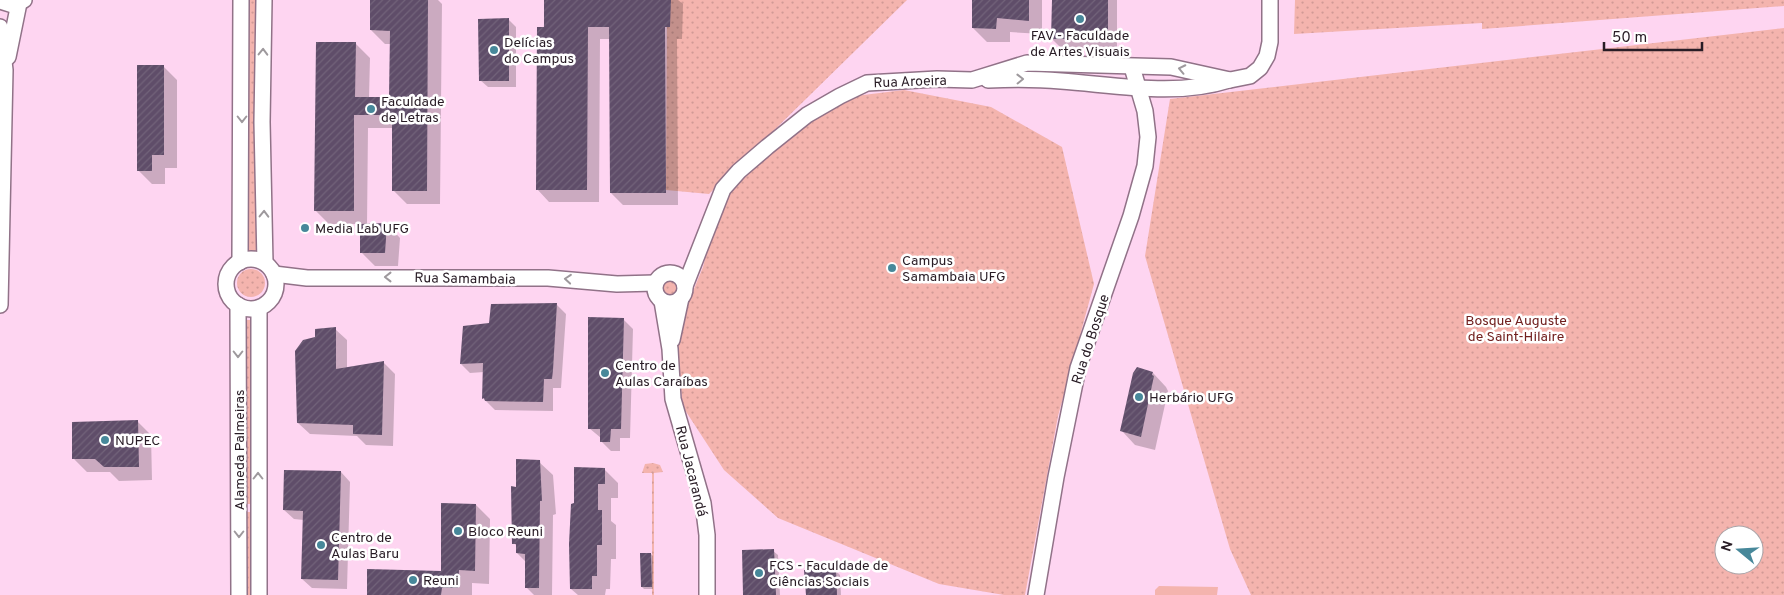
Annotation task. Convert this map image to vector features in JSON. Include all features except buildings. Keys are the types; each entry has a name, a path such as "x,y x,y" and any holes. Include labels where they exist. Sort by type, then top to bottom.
{"street":[{"path":"240,262 241,0"},
{"path":"264,0 262,122 269,269 275,292 266,305 259,308 238,306 233,301 227,287 230,272 240,262 254,259 269,269"},
{"name":"Rua Aroeira","path":"681,286 702,246 723,189 739,171 807,115 866,83 937,79 972,80 1027,62 1171,67 1230,80 1250,76 1260,68 1267,56 1270,42 1270,0"},
{"path":"0,1 6,4 21,2 5,70"},
{"path":"0,27 5,70 0,305"},
{"path":"1132,67 1136,87"},
{"path":"972,80 1033,79 1136,87 1199,88 1230,80"},
{"name":"Rua do Bosque","path":"1036,595 1057,468 1078,368 1131,216 1145,166 1148,137 1145,111 1136,87"},
{"name":"Rua Samambaia","path":"269,269 307,278 548,278 617,284 655,283"},
{"path":"670,349 662,301 656,293 655,283 666,273 681,286"},
{"path":"662,301 672,303 681,286"},
{"path":"670,349 681,286"},
{"name":"Alameda Palmeiras","path":"238,306 239,595"},
{"name":"Alameda Palmeiras","path":"259,308 259,595"},
{"name":"Rua Jacarandá","path":"670,349 673,399 703,503 707,535 706,595"}],"shaded area":[{"name":"Campus Samambaia UFG","path":"0,0 1784,0 1784,595 0,595"}],"green space":[{"path":"249,0 259,0 259,254 247,255"},
{"path":"667,0 907,0 709,194 666,190"},
{"path":"1295,0 1784,0 1784,6 1482,29 1482,23 1294,34"},
{"name":"Bosque Auguste de Saint-Hilaire","path":"1784,28 1784,595 1251,595 1230,549 1145,256 1170,99"},
{"path":"904,90 991,107 1062,147 1094,284 1058,416 1025,595 1004,595 939,584 778,518 724,470 683,407 675,335 703,267 720,197 774,147 839,98"},
{"path":"251,269 261,273 265,283 261,293 251,297 241,293 237,283 241,273"},
{"path":"666,279 674,279 679,284 677,295 666,297 661,292 661,284"},
{"path":"247,320 255,320 254,504 246,504"},
{"path":"653,463 660,465 663,472 654,473 654,595 652,595 652,473 642,473 645,464"},
{"path":"245,512 254,512 254,595 245,595"},
{"path":"1159,586 1218,587 1217,595 1155,595 1155,590"}],"place":[{"name":"FAV - Faculdade de Artes Visuais","path":"1080,19"},
{"name":"Delícias do Campus","path":"494,50"},
{"name":"Faculdade de Letras","path":"371,109"},
{"name":"Media Lab UFG","path":"305,228"},
{"name":"Campus Samambaia UFG","path":"892,268"},
{"name":"Centro de Aulas Caraíbas","path":"605,373"},
{"name":"Herbário UFG","path":"1139,397"},
{"name":"NUPEC","path":"105,440"},
{"name":"Bloco Reuni","path":"458,531"},
{"name":"Centro de Aulas Baru","path":"321,545"},
{"name":"FCS - Faculdade de Ciências Sociais","path":"759,573"},
{"name":"Reuni","path":"413,580"}]}
